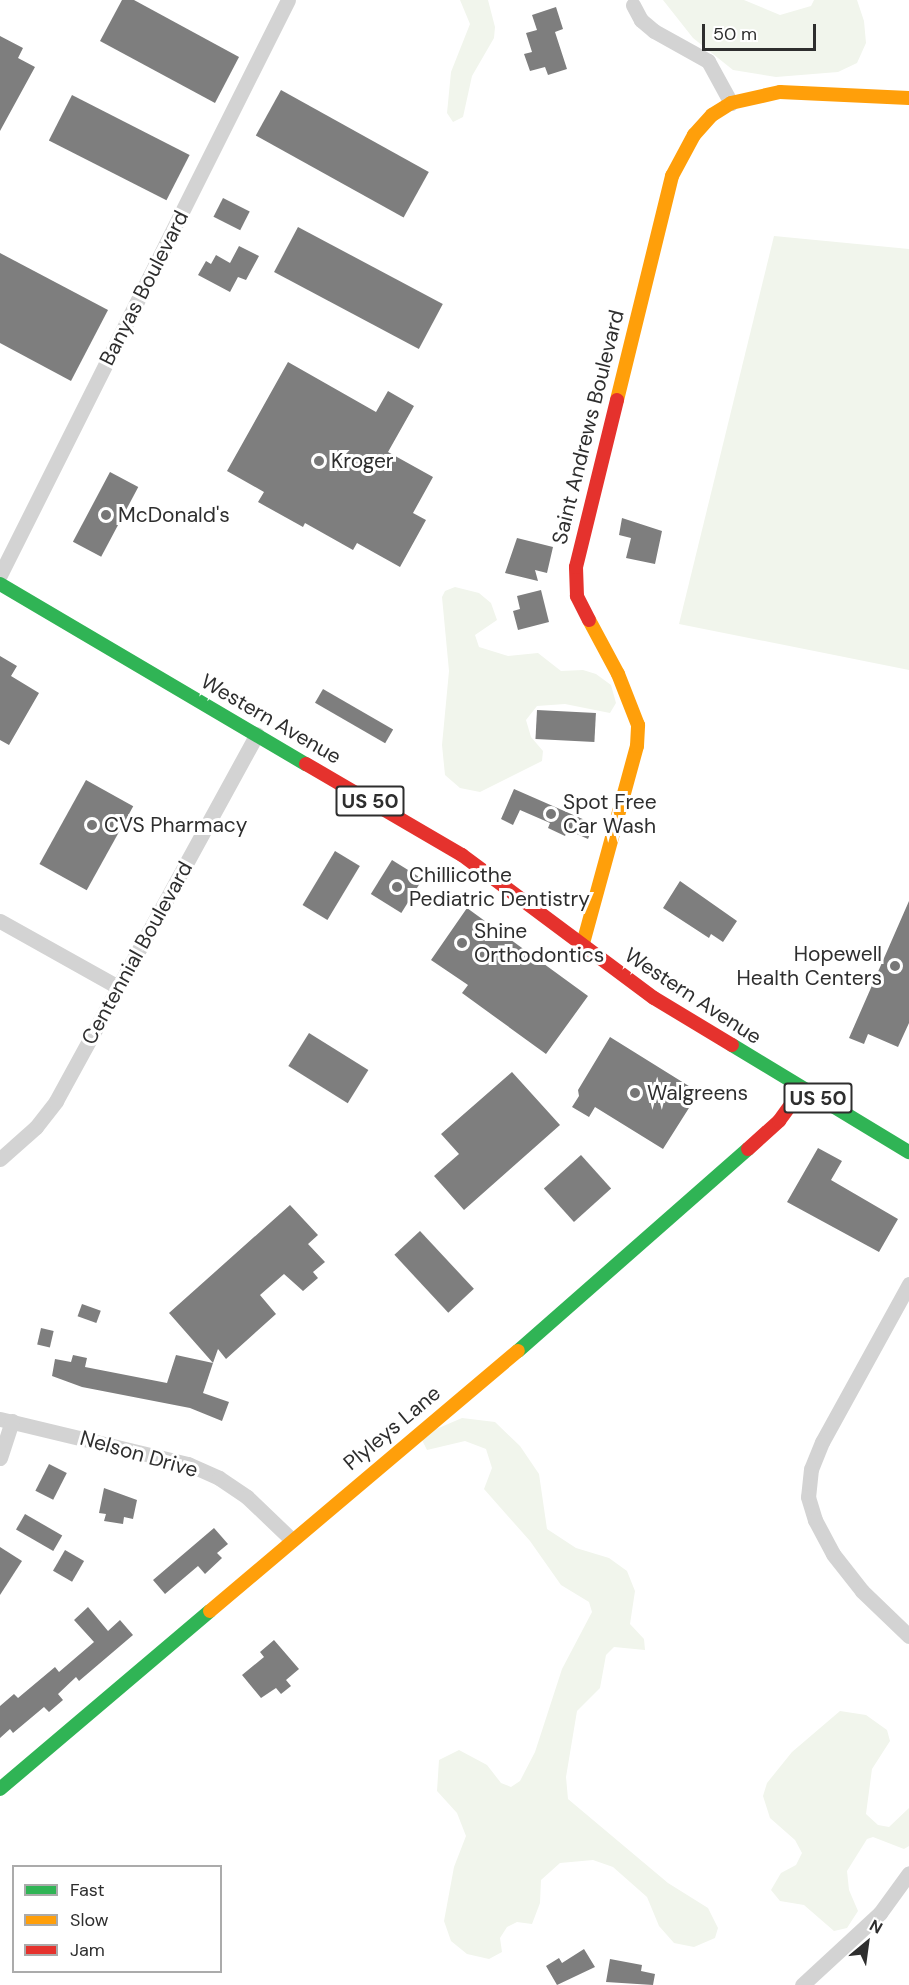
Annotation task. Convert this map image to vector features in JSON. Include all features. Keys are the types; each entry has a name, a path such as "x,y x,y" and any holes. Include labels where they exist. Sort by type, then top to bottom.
{"street":[{"name":"Banyas Boulevard","path":"0,575 288,0"},
{"path":"633,5 641,20 654,31 708,61 731,103"},
{"name":"Saint Andrews Boulevard","path":"582,947 637,746 638,725 618,674 577,596 576,567 672,176 694,135 731,103 790,91 909,98"},
{"name":"Western Avenue","path":"0,584 462,855 582,947 671,1009 909,1152"},
{"name":"Centennial Boulevard","path":"0,1159 36,1127 56,1101 257,734"},
{"path":"0,921 118,987"},
{"name":"Plyleys Lane","path":"0,1789 611,1272 779,1121 801,1089"},
{"path":"909,1284 822,1442 811,1469 808,1497 814,1520 833,1554 862,1590 909,1636"},
{"path":"0,1458 6,1420"},
{"name":"Nelson Drive","path":"6,1420 188,1464 219,1478 247,1497 292,1540"},
{"path":"802,1985 880,1912 909,1873"}],"shaded area":[{"path":"460,0 488,0 495,27 494,38 472,76 463,117 453,122 447,113 451,72 470,24"},
{"path":"663,0 744,0 780,15 811,6 814,0 857,0 864,21 866,43 857,63 838,72 776,77 733,70 693,38"},
{"path":"774,236 909,249 909,670 679,624"},
{"path":"455,587 479,593 491,603 497,620 475,635 479,647 508,656 538,653 561,671 583,670 596,674 611,685 616,703 610,713 565,704 537,706 526,720 531,737 543,751 542,761 480,792 460,788 445,775 442,745 449,671 442,597 445,591"},
{"path":"462,1418 495,1422 520,1446 539,1474 547,1529 576,1548 609,1558 627,1571 635,1591 630,1624 644,1639 645,1650 614,1647 606,1655 600,1688 577,1711 566,1777 568,1799 668,1883 708,1908 718,1928 715,1938 694,1947 674,1943 659,1926 647,1897 613,1867 593,1860 560,1863 541,1880 540,1903 532,1924 517,1922 507,1927 500,1938 502,1952 489,1959 467,1954 451,1941 444,1921 454,1867 466,1836 457,1813 437,1791 439,1760 459,1750 487,1765 501,1783 511,1787 520,1781 535,1752 562,1669 592,1612 589,1602 561,1585 530,1541 484,1489 492,1468 486,1449 465,1441 427,1450 420,1436"},
{"path":"840,1711 866,1715 887,1730 890,1741 872,1769 866,1814 878,1825 889,1827 909,1808 909,1846 904,1849 873,1837 867,1839 847,1871 849,1890 858,1911 847,1928 834,1931 804,1905 780,1901 771,1890 781,1873 796,1865 802,1853 795,1840 770,1818 763,1796 767,1783 792,1752"}],"building":[{"path":"122,0 134,0 239,57 215,103 100,41"},
{"path":"556,7 563,29 555,32 567,69 548,75 545,67 530,71 524,54 532,52 526,33 537,30 532,15"},
{"path":"0,36 23,48 18,58 35,67 0,131"},
{"path":"281,90 429,172 404,217 256,135"},
{"path":"72,95 190,155 166,200 49,140"},
{"path":"223,198 250,212 240,230 213,217"},
{"path":"298,227 443,304 419,349 274,272"},
{"path":"239,246 259,256 246,280 238,277 230,292 198,275 206,261 211,264 216,255 230,263"},
{"path":"0,253 108,310 71,381 0,343"},
{"name":"Kroger","path":"288,362 376,412 388,391 414,406 388,452 433,477 413,513 426,520 400,567 357,543 353,550 305,523 303,527 258,502 264,492 227,471"},
{"name":"McDonald's","path":"110,472 138,487 101,557 73,542"},
{"path":"622,518 662,531 655,564 626,558 631,538 619,535"},
{"path":"517,538 553,547 547,573 535,570 538,581 505,573"},
{"path":"541,590 549,622 518,630 513,611 520,609 517,596"},
{"path":"0,656 17,666 11,676 39,693 9,745 0,740"},
{"path":"323,689 393,730 385,743 315,703"},
{"path":"537,710 596,713 594,742 535,739"},
{"name":"CVS Pharmacy","path":"86,780 133,806 87,890 39,864"},
{"name":"Spot Free Car Wash","path":"514,789 594,824 588,839 568,830 565,836 548,828 550,823 520,810 513,825 501,819"},
{"path":"335,851 360,866 327,920 303,905"},
{"name":"Chillicothe Pediatric Dentistry","path":"392,860 423,879 401,913 371,894"},
{"path":"680,881 737,921 723,942 711,934 709,938 663,908"},
{"name":"Hopewell Health Centers","path":"909,901 909,1023 898,1047 868,1034 864,1044 849,1038"},
{"path":"467,908 588,996 546,1054 462,993 468,985 431,960"},
{"path":"309,1033 368,1070 348,1103 288,1066"},
{"name":"Walgreens","path":"610,1037 692,1088 694,1100 663,1149 595,1107 589,1117 572,1107 579,1096 578,1090"},
{"path":"512,1072 560,1125 464,1210 434,1176 459,1154 441,1134"},
{"path":"818,1148 842,1161 831,1180 898,1219 879,1252 787,1202"},
{"path":"581,1155 611,1188 574,1222 544,1188"},
{"path":"290,1205 318,1235 308,1244 325,1262 313,1272 318,1278 303,1291 284,1274 260,1295 276,1314 226,1359 218,1349 213,1363 169,1313"},
{"path":"420,1231 474,1289 448,1313 394,1255"},
{"path":"82,1304 101,1311 96,1323 78,1316"},
{"path":"41,1328 54,1331 50,1347 37,1345"},
{"path":"73,1355 87,1358 85,1367 167,1383 176,1355 213,1363 203,1393 229,1402 222,1421 190,1408 82,1387 52,1376 55,1359 71,1362"},
{"path":"49,1464 67,1473 53,1500 35,1491"},
{"path":"104,1488 137,1500 133,1519 124,1517 123,1524 104,1521 106,1514 99,1513"},
{"path":"25,1514 62,1536 53,1551 16,1530"},
{"path":"214,1528 228,1544 217,1553 222,1558 205,1574 198,1566 165,1594 153,1580"},
{"path":"0,1547 22,1561 0,1595"},
{"path":"65,1550 84,1561 72,1582 53,1571"},
{"path":"88,1607 108,1631 120,1620 133,1635 79,1681 76,1677 58,1694 63,1700 49,1712 44,1707 13,1733 10,1729 0,1738 0,1706 14,1694 18,1698 55,1667 59,1672 94,1642 74,1620"},
{"path":"274,1640 299,1669 286,1680 291,1686 281,1694 276,1688 261,1698 242,1675 264,1657 260,1652"},
{"path":"584,1949 595,1967 557,1985 546,1966 559,1958 562,1963"},
{"path":"610,1959 642,1965 641,1971 655,1974 653,1985 606,1982"}],"traffic: fast":[{"path":"0,584 306,764"},
{"path":"732,1045 909,1152"},
{"path":"518,1351 748,1149"},
{"path":"0,1789 210,1611"}],"traffic: slow":[{"path":"617,400 672,176 694,135 712,115 731,103 780,92 909,98"},
{"path":"582,947 637,746 638,725 618,674 589,620"},
{"path":"210,1611 518,1351"}],"traffic: jam":[{"path":"589,620 577,596 576,567 617,400"},
{"path":"306,764 462,855 654,998 732,1045"},
{"path":"748,1149 779,1121 802,1089"}],"place":[{"name":"Kroger","path":"319,461"},
{"name":"McDonald's","path":"106,515"},
{"name":"Spot Free Car Wash","path":"551,814"},
{"name":"CVS Pharmacy","path":"92,825"},
{"name":"Chillicothe Pediatric Dentistry","path":"397,887"},
{"name":"Shine Orthodontics","path":"462,943"},
{"name":"Hopewell Health Centers","path":"895,966"},
{"name":"Walgreens","path":"635,1093"}]}
